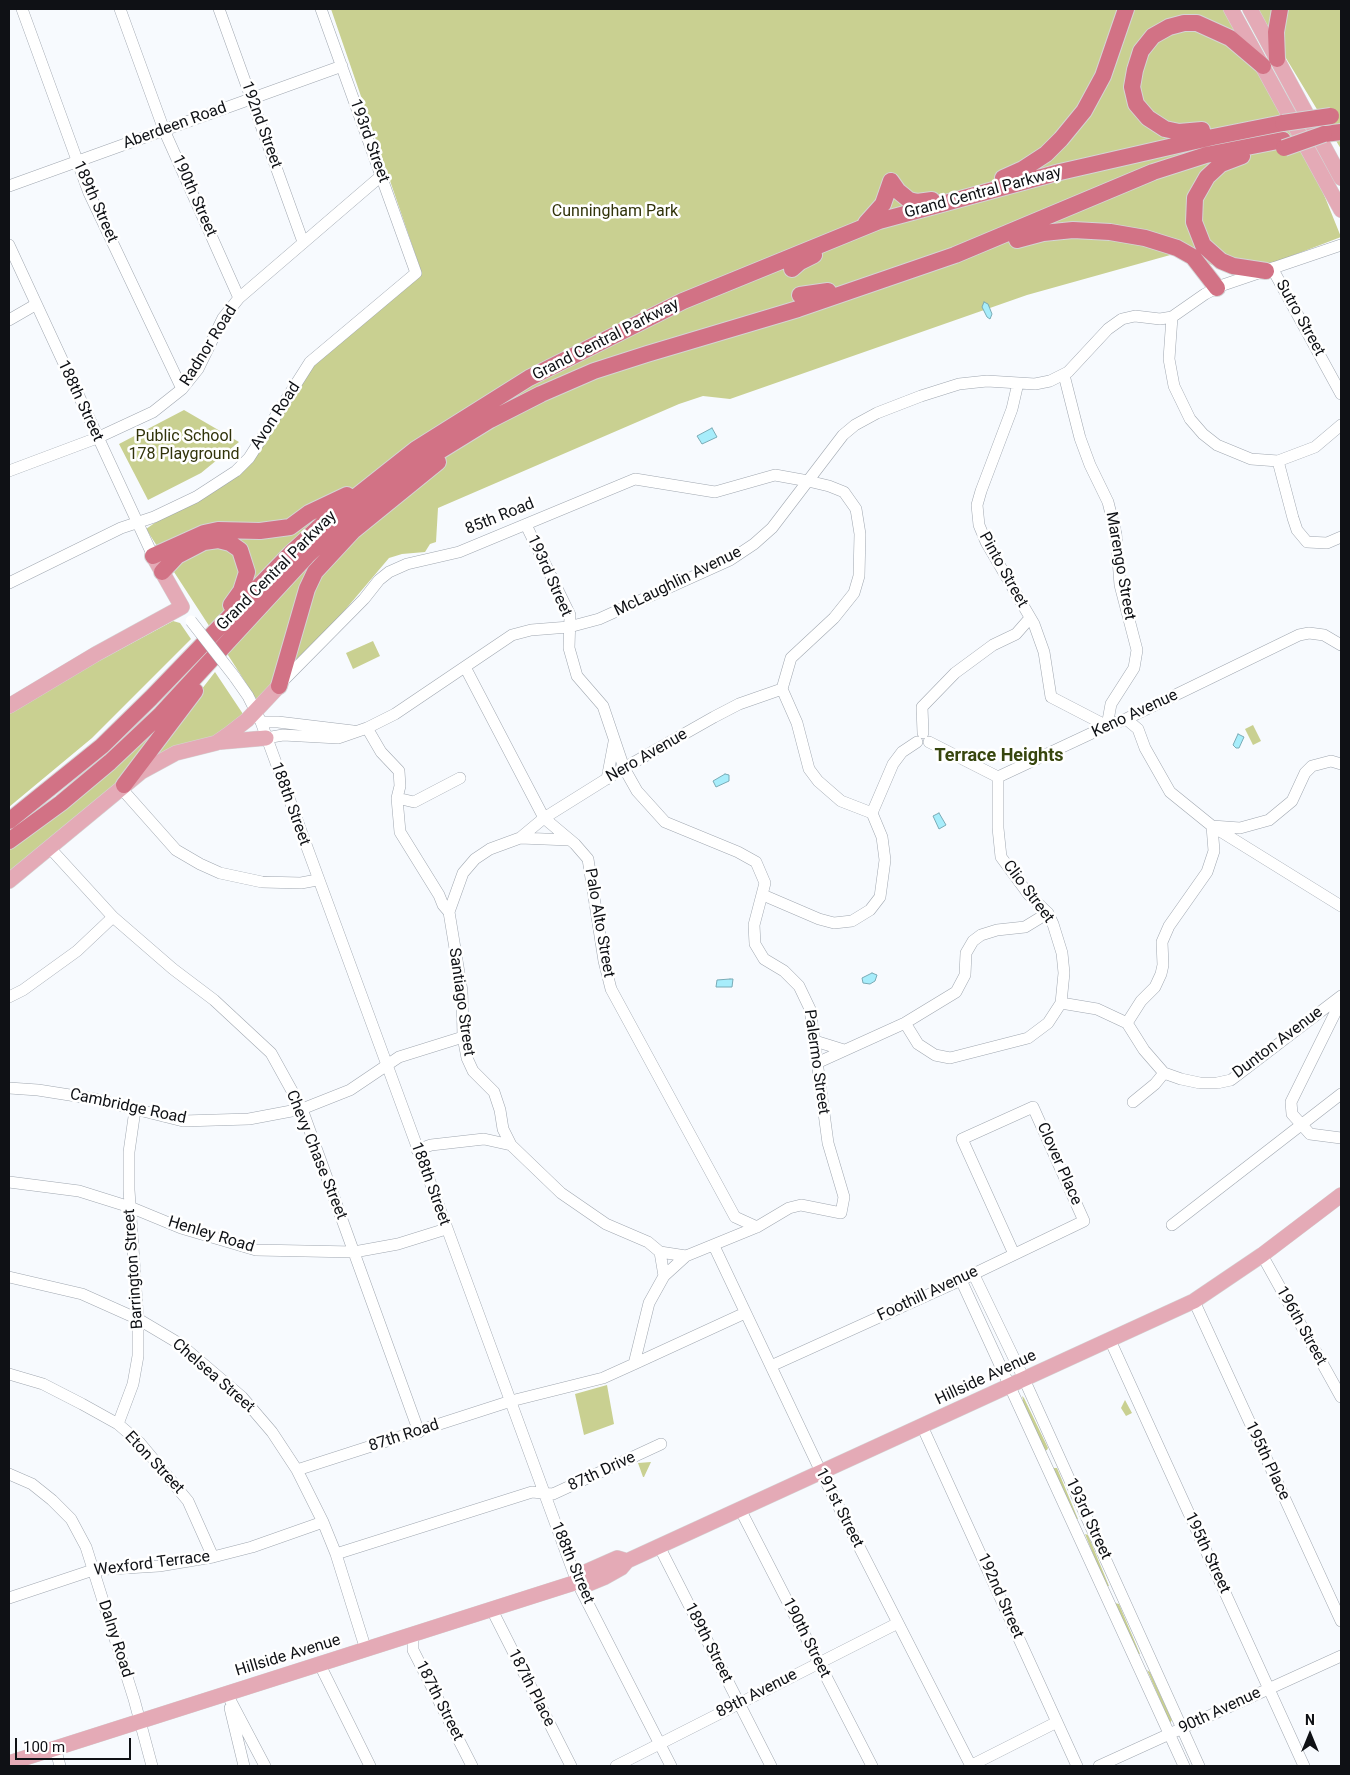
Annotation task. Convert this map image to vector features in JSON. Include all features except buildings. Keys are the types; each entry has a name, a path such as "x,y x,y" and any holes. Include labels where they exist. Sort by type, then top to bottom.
{"highway":[{"path":"860,228 879,210 886,199 890,181 901,194 913,201 975,194 1038,160 1054,147 1077,121 1103,76 1126,9"},
{"path":"1278,59 1276,32 1280,9"},
{"path":"1263,66 1230,38 1197,23 1184,23 1168,27 1153,36 1141,51 1132,87 1136,104 1148,118 1173,131 1193,132 1224,126 1276,124"},
{"name":"Grand Central Parkway","path":"9,821 102,746 291,554 370,484 416,449 467,415 529,378 605,338 726,282 860,228 975,194 1060,172 1276,124 1338,114"},
{"name":"Grand Central Parkway","path":"9,841 61,803 110,762 161,714 307,556 349,518 417,465 490,420 567,382 647,354 780,315 891,278 978,246 1152,172 1206,155 1283,144 1334,132"},
{"path":"1269,270 1233,266 1212,254 1204,245 1196,229 1194,204 1204,181 1221,164 1283,144"},
{"path":"792,269 805,259 863,237 994,197 1060,172"},
{"path":"891,278 958,263 1032,236 1079,230 1132,235 1176,248 1199,263 1217,288"},
{"path":"800,295 830,291 927,256 978,246"},
{"path":"605,338 710,299"},
{"path":"647,354 689,334 718,325"},
{"path":"122,786 209,674 310,569 377,510 490,420"},
{"path":"153,556 204,533 218,530 260,532 290,527 309,513 370,484"},
{"path":"162,572 177,556 212,540 230,543 240,550 244,557 247,572 241,591 196,652"},
{"path":"278,686 309,584 315,572 340,543"}],"main road":[{"path":"1231,9 1341,210"},
{"path":"1250,9 1341,178"},
{"path":"9,706 96,654 182,607 153,556"},
{"name":"85th Road","path":"258,716 278,686"},
{"path":"216,743 258,716"},
{"path":"9,881 122,786 164,758 189,748 266,738"},
{"name":"Hillside Avenue","path":"9,1763 578,1582 588,1584 621,1568 627,1560 1194,1301 1262,1255 1341,1195"}],"street":[{"name":"189th Street","path":"22,9 89,193 182,389"},
{"name":"190th Street","path":"120,9 164,130 240,298"},
{"name":"192nd Street","path":"218,9 303,242"},
{"name":"193rd Street","path":"321,9 416,273"},
{"name":"Aberdeen Road","path":"9,186 342,66"},
{"name":"Radnor Road","path":"9,471 97,438 153,412 182,389 198,369 223,318 240,298 381,176"},
{"name":"188th Street","path":"9,245 35,305 153,556"},
{"path":"1341,245 1217,288 1172,317 1169,352 1170,372 1177,394 1190,419 1203,434 1229,452 1251,459 1278,461 1315,446 1341,425"},
{"name":"Sutro Street","path":"1269,270 1341,394"},
{"name":"Avon Road","path":"9,583 121,528 196,497 236,471 249,458 310,362 416,273"},
{"path":"9,320 35,305"},
{"name":"McLaughlin Avenue","path":"266,738 283,735 338,738 362,730 395,714 518,633 570,627 608,616 737,556 772,528 843,435 856,425 882,411 959,384 987,381 1040,384 1064,375 1108,329 1122,319 1135,316 1160,319 1172,317"},
{"name":"Marengo Street","path":"1064,375 1080,438 1090,465 1108,502 1116,534 1120,585 1137,650 1134,668 1111,704 1107,726"},
{"name":"Pinto Street","path":"1018,384 1012,408 981,491 977,514 982,536 1037,633 1044,652 1051,697 1107,726"},
{"path":"1278,461 1297,530 1307,542 1327,543 1341,536"},
{"name":"85th Road","path":"278,686 389,572 417,561 459,552 526,526 635,479 715,492 775,475 830,486 844,492 856,509 860,534 859,576 854,593 834,618 792,658 782,689"},
{"name":"193rd Street","path":"526,526 570,615 570,627"},
{"name":"188th Street","path":"182,607 234,676 258,716 511,1402 543,1494 578,1582 671,1766"},
{"path":"923,739 922,707 943,685 973,659 1016,634 1030,618"},
{"name":"Palermo Street","path":"570,627 569,648 578,676 603,706 624,768 637,791 665,822 738,852 756,862 765,883 754,925 755,944 764,959 784,972 800,986 810,1008 819,1062 828,1143 844,1197 841,1212 801,1205 789,1208 756,1227"},
{"path":"1016,634 1037,633"},
{"name":"Keno Avenue","path":"998,777 1126,719 1299,635 1309,633 1324,634 1341,645"},
{"name":"Palo Alto Street","path":"465,667 544,818 583,852 588,859 604,961 611,989 735,1217"},
{"path":"763,895 819,919 834,923 852,921 870,910 881,892 885,860 882,837 872,813 841,800 818,782 809,769 797,723 782,689"},
{"name":"Nero Avenue","path":"449,912 462,873 475,859 490,849 520,838 544,818 624,768 739,704 782,689"},
{"path":"258,716 278,722 362,730"},
{"path":"1126,719 1138,729 1145,748 1170,792 1212,826 1341,906"},
{"name":"Santiago Street","path":"362,730 399,771 400,786 397,798 400,832 439,895 443,906 449,912 464,1006 463,1038 467,1058 474,1071 488,1084 498,1099 500,1121 511,1145 561,1193 606,1224 648,1242 660,1252 686,1256"},
{"path":"872,813 893,764 902,752 923,739"},
{"path":"923,739 998,777"},
{"path":"607,779 615,740"},
{"path":"1212,826 1240,828 1269,820 1292,801 1305,773 1312,766 1331,761 1341,764"},
{"name":"Clio Street","path":"905,1023 918,1044 943,1057 950,1058 1016,1042 1040,1030 1048,1023 1061,1003 1064,973 1058,936 1048,913 1029,895 1001,857 998,828 998,777"},
{"path":"397,798 414,802 460,778"},
{"path":"122,786 176,850 200,864 220,872 262,882 300,883 318,880"},
{"path":"1127,1023 1141,1001 1155,987 1163,965 1162,942 1169,926 1209,867 1214,845 1212,826"},
{"name":"Nero Avenue","path":"520,838 569,840"},
{"name":"Chevy Chase Street","path":"49,848 114,917 251,1033 270,1053 302,1109 419,1432"},
{"name":"Nero Avenue","path":"439,895 457,884"},
{"path":"819,1062 905,1023 956,992 964,974 966,953 974,941 981,935 997,930 1025,928 1048,913"},
{"path":"9,997 23,990 77,951 114,917"},
{"name":"Dunton Avenue","path":"1164,1073 1200,1083 1231,1080 1341,996"},
{"path":"1341,1001 1291,1102 1292,1114 1310,1134 1341,1138"},
{"path":"1061,1003 1096,1010 1127,1023 1144,1050 1164,1073 1155,1084 1133,1102"},
{"path":"1308,1021 1325,1034"},
{"name":"Cambridge Road","path":"9,1088 95,1098 183,1121 249,1119 302,1109 350,1090 399,1057 463,1038"},
{"path":"815,1042 844,1050"},
{"path":"1172,1225 1341,1094"},
{"name":"Clover Place","path":"1014,1254 962,1139 1033,1107 1084,1221"},
{"name":"Barrington Street","path":"118,1424 136,1372 138,1319 130,1207 129,1152 136,1110"},
{"path":"484,1139 500,1121"},
{"path":"417,1150 431,1145 484,1139 511,1145"},
{"name":"Henley Road","path":"9,1182 79,1191 130,1207 181,1228 256,1250 354,1252 398,1244 446,1229"},
{"path":"730,1239 735,1217 756,1227"},
{"name":"Foothill Avenue","path":"771,1366 961,1280 1084,1221"},
{"path":"634,1364 649,1303 664,1276 686,1256 756,1227"},
{"name":"191st Street","path":"714,1246 821,1472 970,1766"},
{"path":"660,1252 664,1276"},
{"name":"196th Street","path":"1262,1255 1341,1397"},
{"name":"193rd Street","path":"974,1273 1123,1594 1184,1728 1199,1766"},
{"name":"Chelsea Street","path":"9,1277 82,1294 138,1319 180,1344 242,1397 272,1432 297,1470 323,1522 336,1554 366,1650"},
{"name":"193rd Street","path":"961,1280 1184,1766"},
{"name":"195th Place","path":"1194,1301 1341,1621"},
{"name":"87th Road","path":"297,1470 511,1402 603,1378 745,1313"},
{"path":"984,1328 997,1323"},
{"name":"195th Street","path":"1110,1340 1304,1766"},
{"name":"Eton Street","path":"9,1374 43,1384 118,1424 159,1464 188,1501 213,1557"},
{"name":"192nd Street","path":"922,1426 1077,1766"},
{"name":"87th Drive","path":"543,1494 558,1492 660,1444"},
{"path":"1045,1462 1059,1455"},
{"name":"Dalny Road","path":"9,1474 44,1493 71,1519 86,1547 141,1721 152,1766"},
{"path":"336,1554 532,1492 543,1494"},
{"name":"190th Street","path":"740,1509 872,1766"},
{"name":"Wexford Terrace","path":"9,1598 93,1570 159,1566 213,1557 252,1547 323,1522"},
{"path":"1076,1531 1091,1524"},
{"name":"189th Street","path":"659,1546 771,1766"},
{"path":"1108,1601 1123,1594"},
{"name":"187th Place","path":"492,1610 571,1766"},
{"name":"89th Avenue","path":"616,1766 898,1623"},
{"name":"187th Street","path":"413,1634 413,1650 472,1766"},
{"name":"90th Avenue","path":"1099,1766 1341,1656"},
{"path":"1138,1665 1152,1658"},
{"path":"320,1665 370,1766"},
{"path":"227,1694 264,1764 251,1766"},
{"path":"227,1694 244,1766"},
{"path":"970,1766 1057,1722"},
{"path":"55,1747 60,1766"}],"green space":[{"name":"Cunningham Park","path":"331,9 1227,9 1306,150 1341,237 1239,276 1181,252 1027,295 730,399 703,396 679,404 438,508 436,542 430,544 425,552 402,554 389,558 262,708 219,641 184,673 217,638 146,529 238,465 312,359 421,271"},
{"path":"1257,9 1341,9 1341,149 1275,40"},
{"name":"Public School 178 Playground","path":"184,410 239,442 201,473 148,500 119,444"},
{"path":"173,621 180,623 191,639 92,738 9,807 9,709"},
{"path":"373,641 380,656 353,669 346,653"},
{"path":"215,672 243,714 229,733 154,760 174,725"},
{"path":"200,680 151,745 107,794 9,878 9,849 49,822 90,787"},
{"path":"1253,725 1261,741 1253,745 1245,729"},
{"path":"607,1385 614,1424 584,1435 575,1394"},
{"path":"1022,1396 1048,1448 1047,1450 1044,1451 1020,1401 1023,1400"},
{"path":"1125,1400 1132,1413 1126,1416 1121,1408"},
{"path":"651,1462 644,1477 643,1477 638,1463"},
{"path":"1053,1468 1057,1468 1078,1519 1075,1519"},
{"path":"1085,1534 1088,1535 1109,1586 1106,1587"},
{"path":"1115,1603 1119,1604 1140,1654 1137,1654"},
{"path":"1147,1670 1150,1672 1172,1720 1170,1723"}],"water":[{"path":"984,302 988,304 992,314 990,319 982,307"},
{"path":"712,428 717,437 702,444 697,436"},
{"path":"1238,734 1244,737 1239,748 1236,748 1233,745"},
{"path":"725,774 729,775 729,781 716,787 713,781"},
{"path":"939,813 946,825 939,829 933,816"},
{"path":"872,973 877,975 875,981 870,984 863,983 862,978"},
{"path":"733,979 732,987 716,987 717,980"}],"district":[{"name":"Terrace Heights","path":"999,756"}]}
